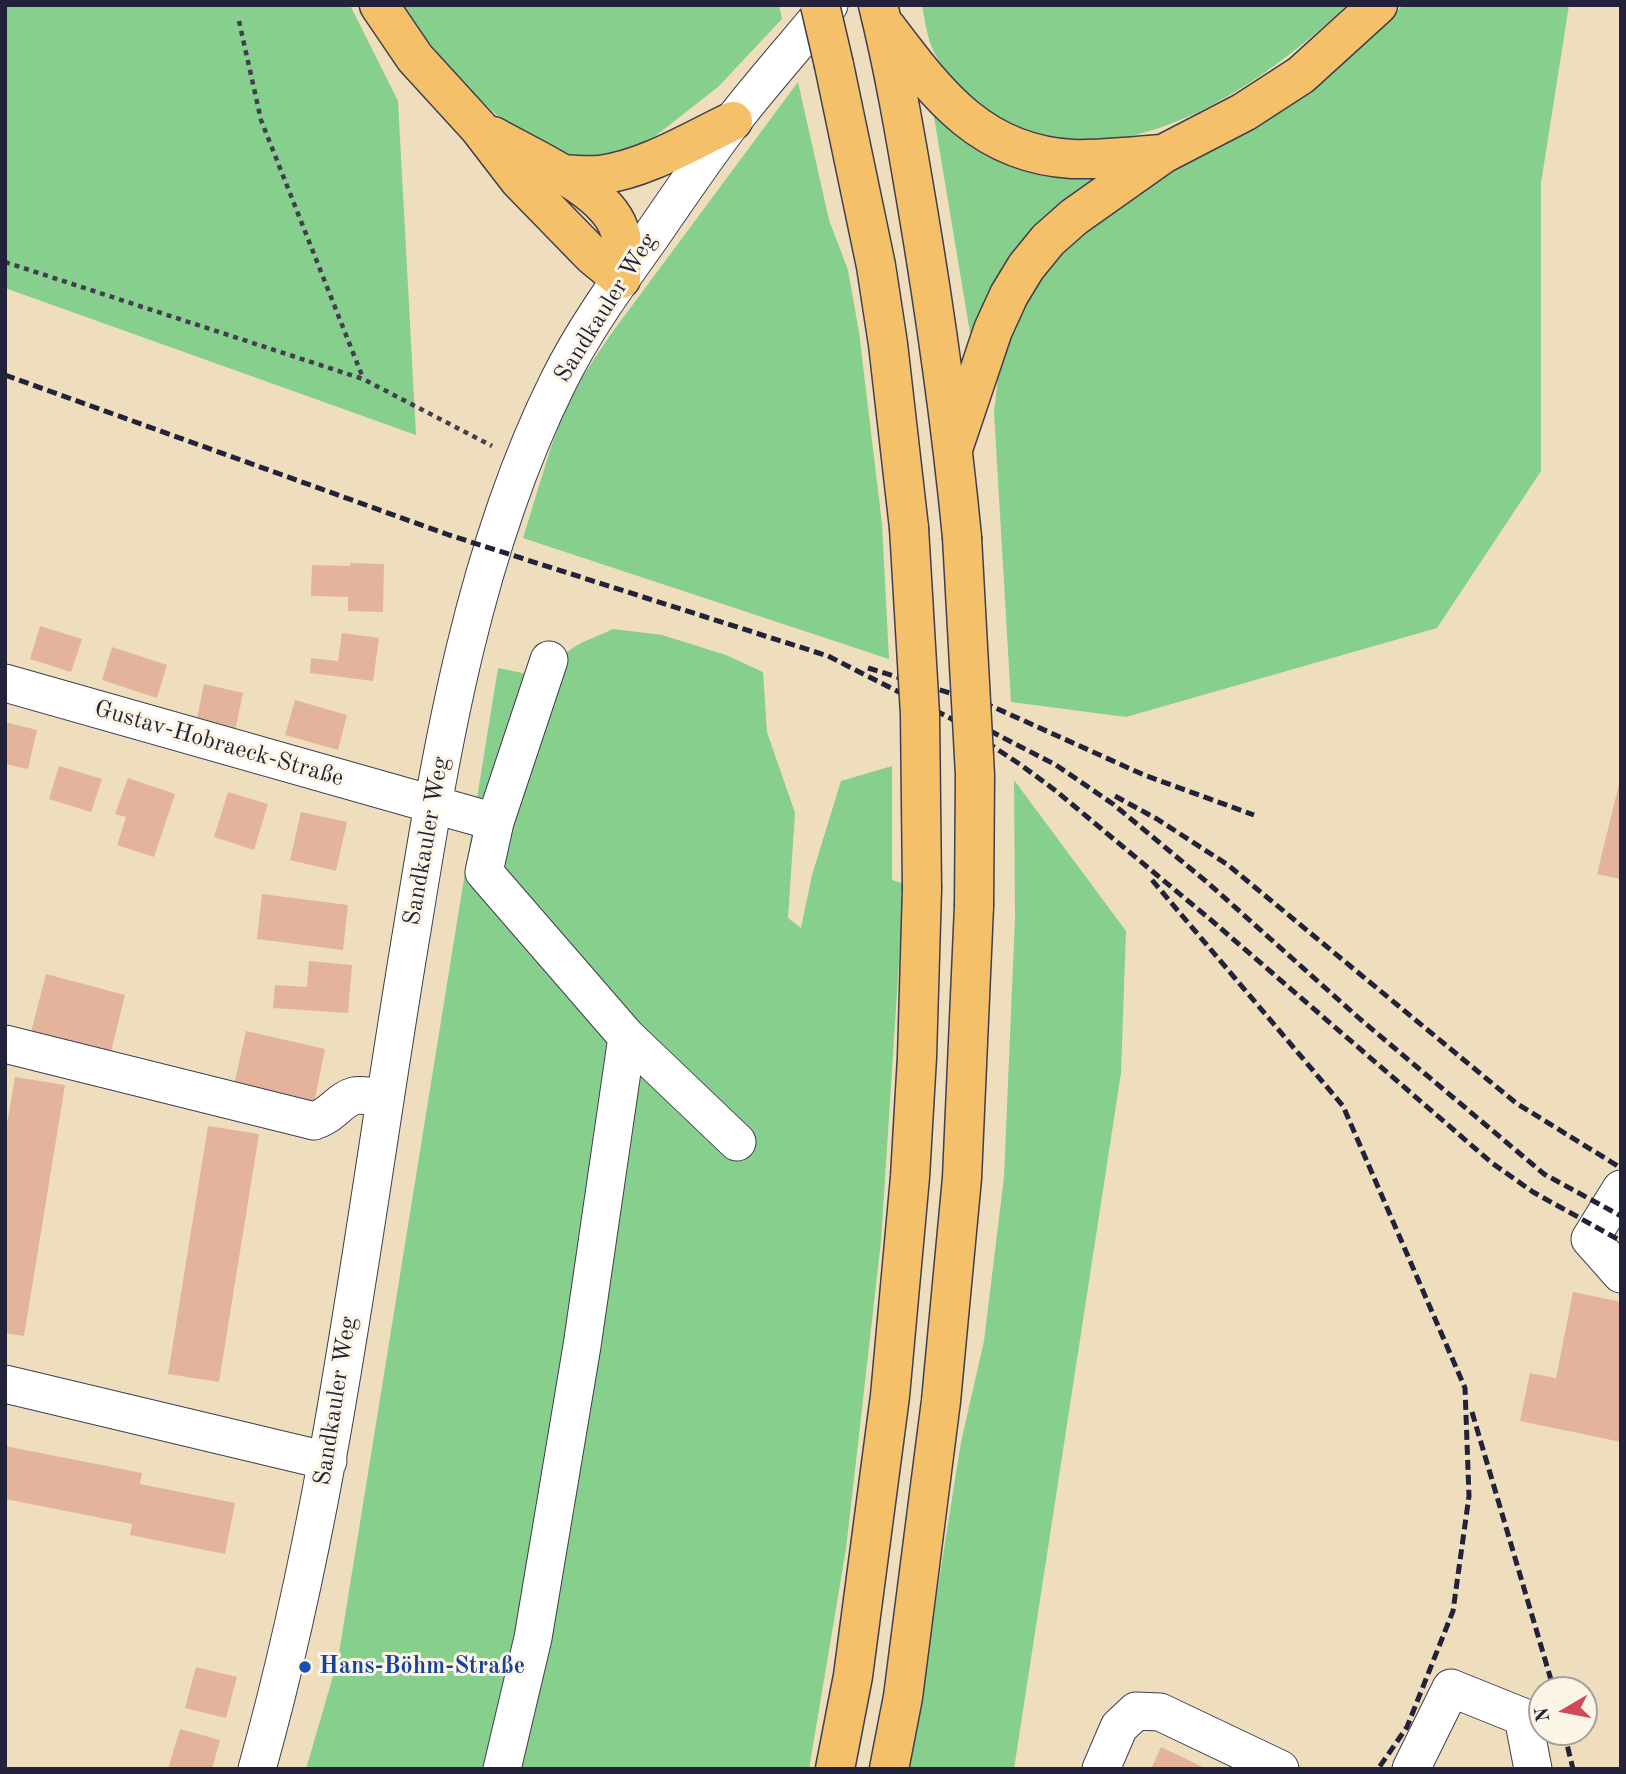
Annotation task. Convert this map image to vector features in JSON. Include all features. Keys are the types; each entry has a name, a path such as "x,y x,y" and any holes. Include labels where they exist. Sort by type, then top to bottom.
{"highway":[{"path":"379,5 415,58 479,128 519,180 592,255 621,279"},
{"path":"820,5 876,266 891,370 909,528 920,715 922,889 910,1177 890,1396 853,1676 835,1769"},
{"path":"953,449 993,330 1026,267 1048,240 1074,217 1163,154 1244,112 1301,75 1378,5"},
{"path":"880,13 922,74 948,103 973,125 1004,144 1037,155 1073,159 1163,154"},
{"path":"880,13 922,230 953,449 962,537 975,775 974,906 962,1178 945,1359 903,1697 889,1769"},
{"path":"561,174 602,174 621,170 647,161 733,121"},
{"path":"479,128 561,174 601,203 619,228 622,243 621,279"}],"street":[{"name":"Sandkauler Weg","path":"257,1769 278,1695 328,1461 432,806 479,593 503,516 556,385 576,346 733,121 829,5"},
{"path":"549,660 495,822 484,873 626,1037 737,1142"},
{"name":"Gustav-Hobraeck-Straße","path":"5,683 495,822"},
{"path":"502,1769 533,1638 582,1346 626,1037"},
{"path":"5,1044 314,1121 328,1117 336,1107 354,1096 384,1098"},
{"path":"1621,1189 1590,1239 1621,1274"},
{"path":"5,1384 328,1461"},
{"path":"1411,1769 1451,1688 1522,1717 1533,1769"},
{"path":"1101,1769 1119,1727 1136,1711 1160,1712 1280,1769"}],"path":[{"path":"239,21 261,120 363,379"},
{"path":"5,262 363,379 524,463"}],"green space":[{"path":"5,5 350,5 398,101 416,435 5,288"},
{"path":"403,5 779,5 782,19 718,87 635,152 577,159 547,149 515,133 454,74"},
{"path":"922,5 1347,5 1273,67 1184,119 1136,135 1088,141 1041,136 996,116 978,103 953,80 939,62 926,29"},
{"path":"1403,5 1569,5 1541,183 1541,471 1437,628 1126,717 1011,702 994,412 1000,361 1018,310 1043,270 1085,225 1147,185 1300,98 1370,40"},
{"path":"798,82 829,220 848,270 859,332 882,524 889,659 523,538 563,414 582,377"},
{"path":"933,111 1104,169 973,351"},
{"path":"613,629 662,635 726,655 763,672 767,732 795,813 788,918 801,928 812,875 841,781 892,766 892,880 904,884 881,1241 846,1549 809,1769 306,1769 338,1659 498,668 552,679 561,659 575,646"},
{"path":"1014,780 1126,931 1121,1073 1014,1769 909,1769 961,1442 984,1341 1004,1177 1015,918"}],"building":[{"path":"350,563 384,564 383,612 348,611 348,597 311,596 312,565 350,566"},
{"path":"40,626 82,639 71,672 30,659"},
{"path":"342,633 379,638 373,681 310,673 311,658 338,661"},
{"path":"112,647 167,665 157,698 102,680"},
{"path":"204,684 243,693 235,731 196,723"},
{"path":"295,700 347,715 338,750 285,735"},
{"path":"5,722 37,730 28,769 5,764"},
{"path":"59,766 102,779 91,812 49,799"},
{"path":"128,778 175,794 154,857 117,845 126,817 115,814"},
{"path":"1621,780 1621,879 1597,874"},
{"path":"228,792 268,804 254,850 214,837"},
{"path":"301,812 347,822 336,871 290,860"},
{"path":"262,894 348,905 343,950 257,939"},
{"path":"309,961 352,965 348,1013 273,1008 275,985 307,987"},
{"path":"46,974 125,995 110,1056 30,1036"},
{"path":"246,1031 325,1049 313,1108 233,1090"},
{"path":"15,1077 65,1085 24,1336 5,1333 5,1135"},
{"path":"208,1126 259,1134 219,1382 168,1374"},
{"path":"1573,1292 1621,1302 1621,1442 1520,1421 1530,1373 1556,1378"},
{"path":"5,1446 142,1473 140,1484 235,1503 225,1554 130,1535 132,1524 5,1499"},
{"path":"196,1667 237,1677 226,1718 185,1708"},
{"path":"180,1729 220,1740 212,1769 168,1769"},
{"path":"1161,1747 1207,1769 1151,1769"}],"railway":[{"path":"5,375 449,535 828,656 950,718 1056,791 1211,920 1492,1163 1533,1192 1621,1241"},
{"path":"868,668 989,705 1144,775 1254,815"},
{"path":"963,717 1056,765 1113,804 1208,883 1360,1019 1544,1174 1621,1216"},
{"path":"1115,796 1157,819 1228,865 1516,1103 1621,1168"},
{"path":"1152,880 1343,1106 1465,1388 1469,1496 1453,1611 1407,1727 1378,1769"},
{"path":"1472,1412 1550,1676"},
{"path":"1567,1746 1573,1769"}],"place":[{"name":"Hans-Böhm-Straße","path":"305,1667"}]}
